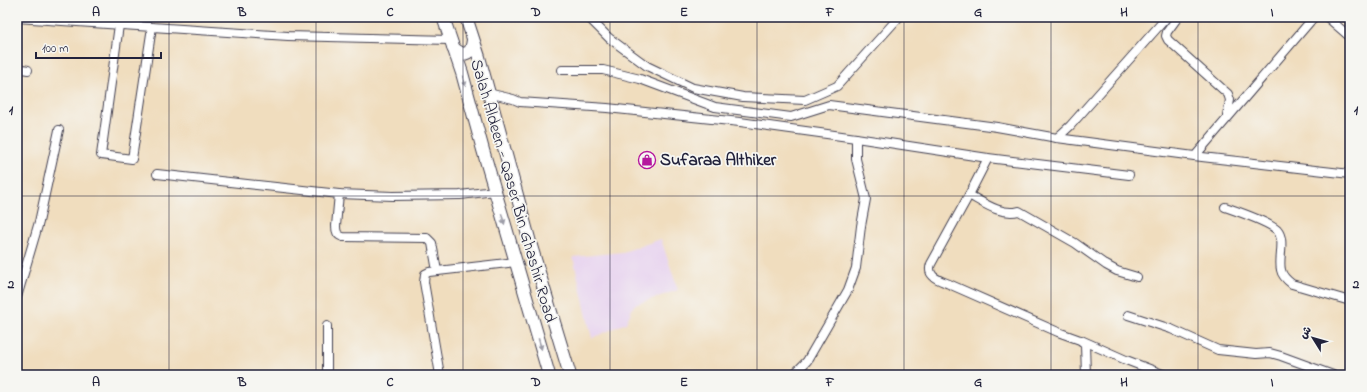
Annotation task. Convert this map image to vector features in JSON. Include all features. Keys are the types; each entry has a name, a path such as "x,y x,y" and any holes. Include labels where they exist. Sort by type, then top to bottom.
{"highway":[{"name":"Salah Aldeen - Qaser Bin Ghashir Road","path":"443,17 462,73 549,375"},
{"path":"466,17 531,246 570,375"},
{"path":"452,44 462,54 471,50 473,40"},
{"path":"473,112 474,105 479,100 490,98"}],"street":[{"path":"588,17 609,38 648,66 693,88 743,97 805,100 837,86 899,17"},
{"path":"1057,138 1070,126 1167,17"},
{"path":"1178,17 1167,32 1166,36 1168,40 1228,94 1230,100 1226,119"},
{"path":"1195,156 1314,17"},
{"path":"1327,17 1350,37"},
{"path":"17,18 61,19 119,25 288,36 452,44"},
{"path":"119,25 101,155 132,159 152,27"},
{"path":"17,68 28,70"},
{"path":"562,70 603,70 640,79 722,108 791,117 829,105 997,128 1057,138 1350,174"},
{"path":"490,98 513,99 520,102 607,108 740,122 988,158 1129,175"},
{"path":"17,298 39,222 59,130"},
{"path":"793,375 807,361 848,290 856,268 866,199 856,159 856,138"},
{"path":"988,158 931,264 929,269 930,274 949,284 1058,332 1165,375"},
{"path":"157,174 339,194 393,196 453,195 495,191"},
{"path":"339,194 336,226 336,231 339,236 427,238 432,243 437,270"},
{"path":"969,195 1003,212 1012,213 1019,211 1075,243 1106,265 1117,271 1137,278"},
{"path":"1226,206 1267,224 1276,230 1281,241 1281,271 1286,280 1292,284 1350,301"},
{"path":"440,375 424,277 427,273 437,270 516,262"},
{"path":"1128,315 1171,329 1218,350 1256,354 1270,353 1333,375"},
{"path":"327,375 328,326"},
{"path":"1080,340 1085,344 1086,375"}],"shaded area":[{"path":"661,239 678,290 634,305 626,323 592,338 573,257 623,252"}],"place":[{"name":"Sufaraa Althiker","path":"647,160"}]}
